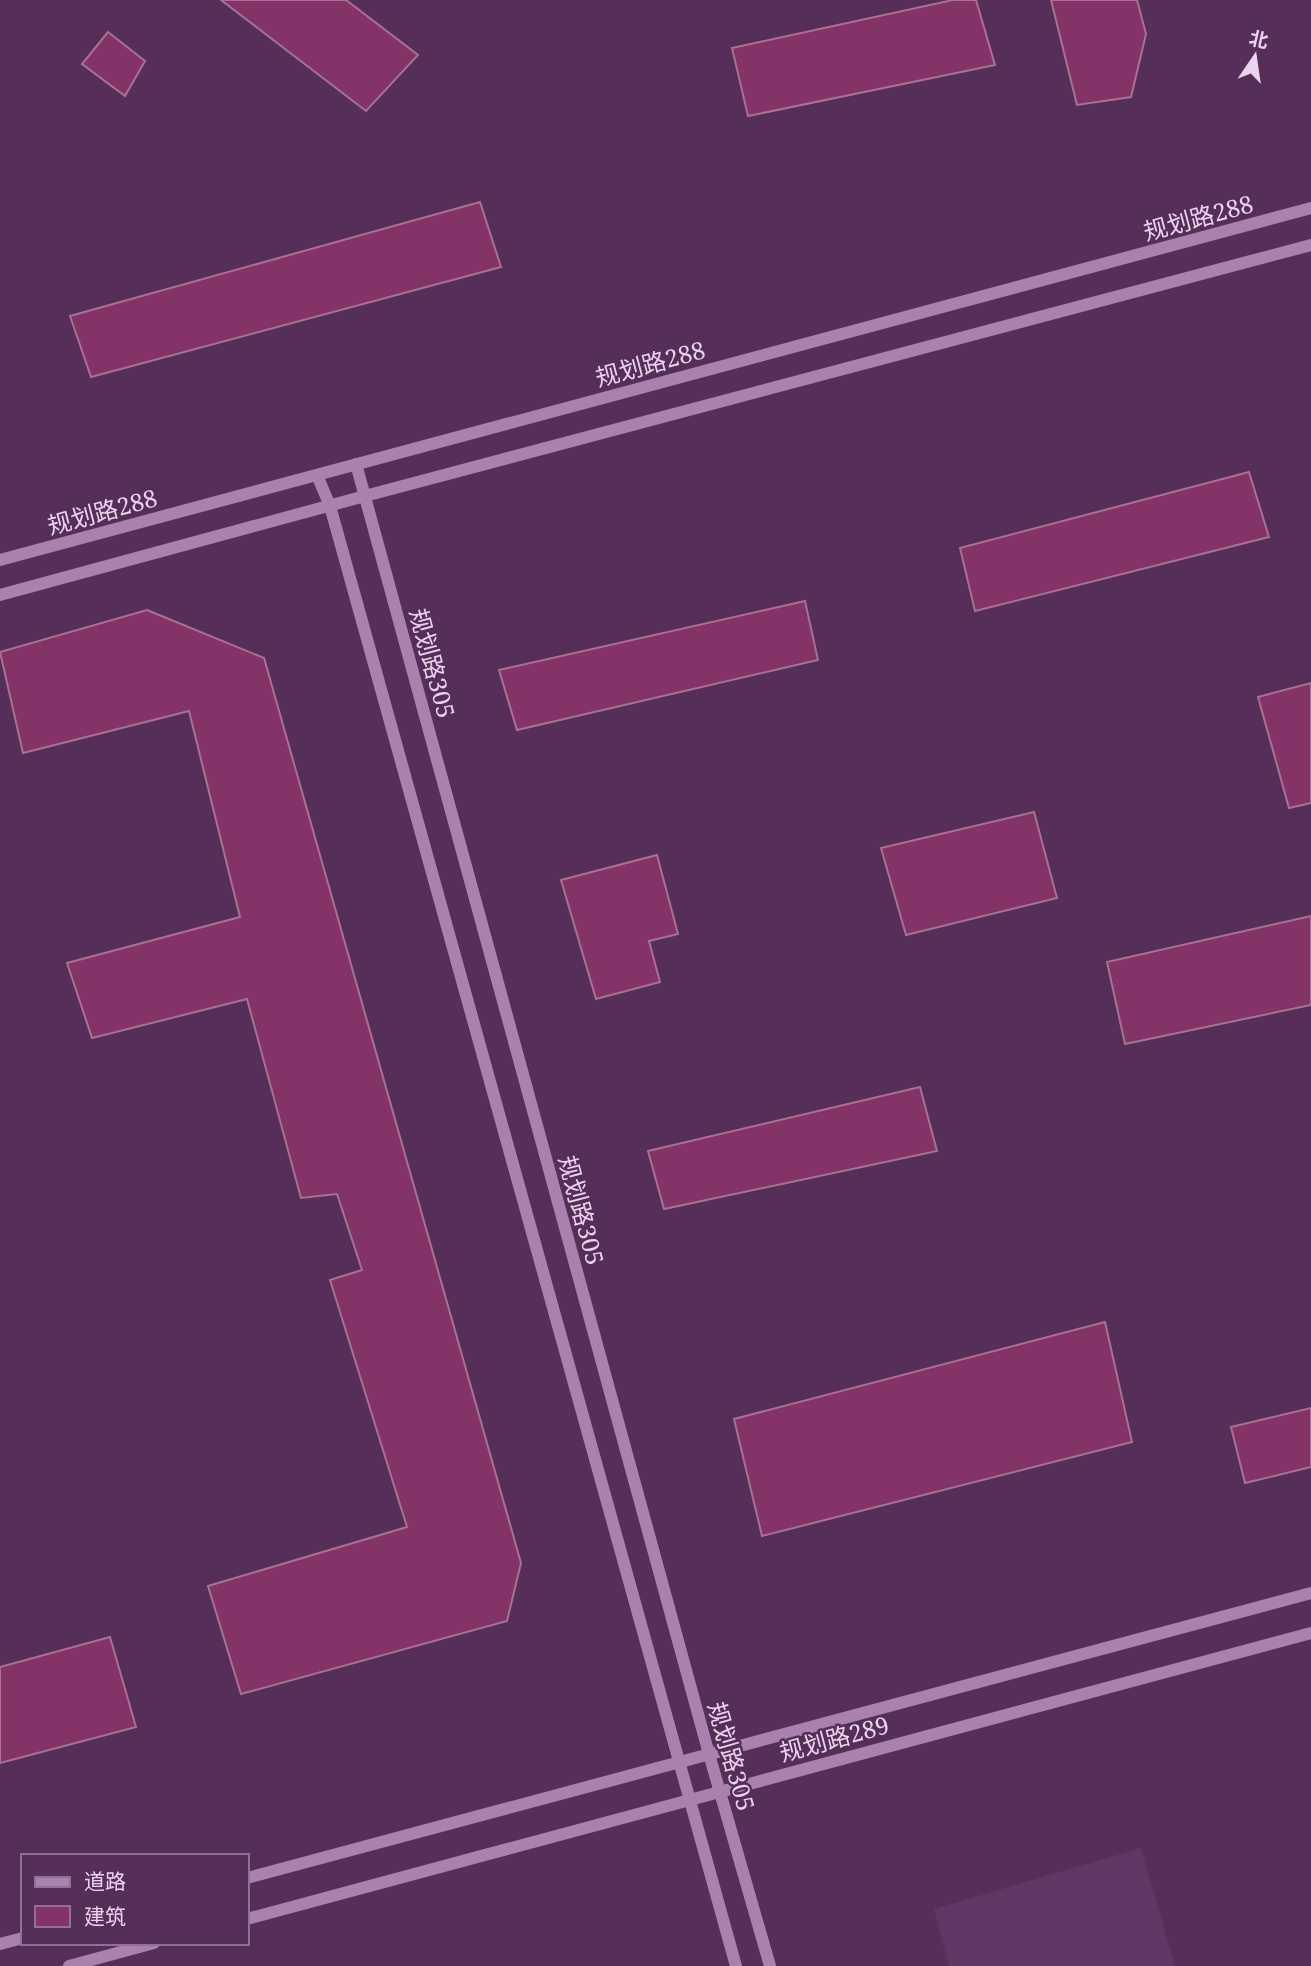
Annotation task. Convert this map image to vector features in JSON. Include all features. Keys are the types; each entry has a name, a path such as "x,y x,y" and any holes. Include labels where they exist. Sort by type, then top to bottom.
{"street":[{"name":"规划路288","path":"0,560 1311,208"},
{"path":"0,595 1311,244"},
{"name":"规划路305","path":"356,464 709,1754 771,1966"},
{"path":"317,475 330,506 736,1966"},
{"name":"规划路289","path":"248,1878 1311,1593"},
{"name":"规划路289","path":"248,1919 1311,1633"},
{"path":"0,1944 21,1938"},
{"path":"69,1966 147,1945"}],"shaded area":[{"path":"1141,1848 1175,1966 949,1966 934,1909"}],"building":[{"path":"221,0 346,0 418,55 366,111"},
{"path":"953,0 976,0 995,65 748,116 732,48"},
{"path":"1051,0 1137,0 1146,34 1131,97 1077,105"},
{"path":"108,32 145,61 125,96 82,64"},
{"path":"480,202 501,267 91,377 70,316"},
{"path":"1249,472 1269,537 975,611 960,548"},
{"path":"805,601 818,660 517,730 499,670"},
{"path":"147,610 264,658 521,1563 507,1621 241,1694 208,1586 407,1527 330,1280 362,1270 337,1194 301,1198 247,999 92,1038 67,963 240,917 189,711 23,753 0,652"},
{"path":"1311,683 1311,803 1289,808 1258,697"},
{"path":"1034,812 1057,898 906,935 881,848"},
{"path":"657,855 678,934 649,941 660,982 596,999 561,880"},
{"path":"1311,916 1311,1005 1125,1044 1107,962"},
{"path":"920,1087 937,1151 664,1209 648,1151"},
{"path":"1105,1322 1132,1442 762,1536 734,1419"},
{"path":"1311,1408 1311,1467 1245,1483 1231,1427"},
{"path":"110,1637 136,1727 0,1763 0,1667"}]}
